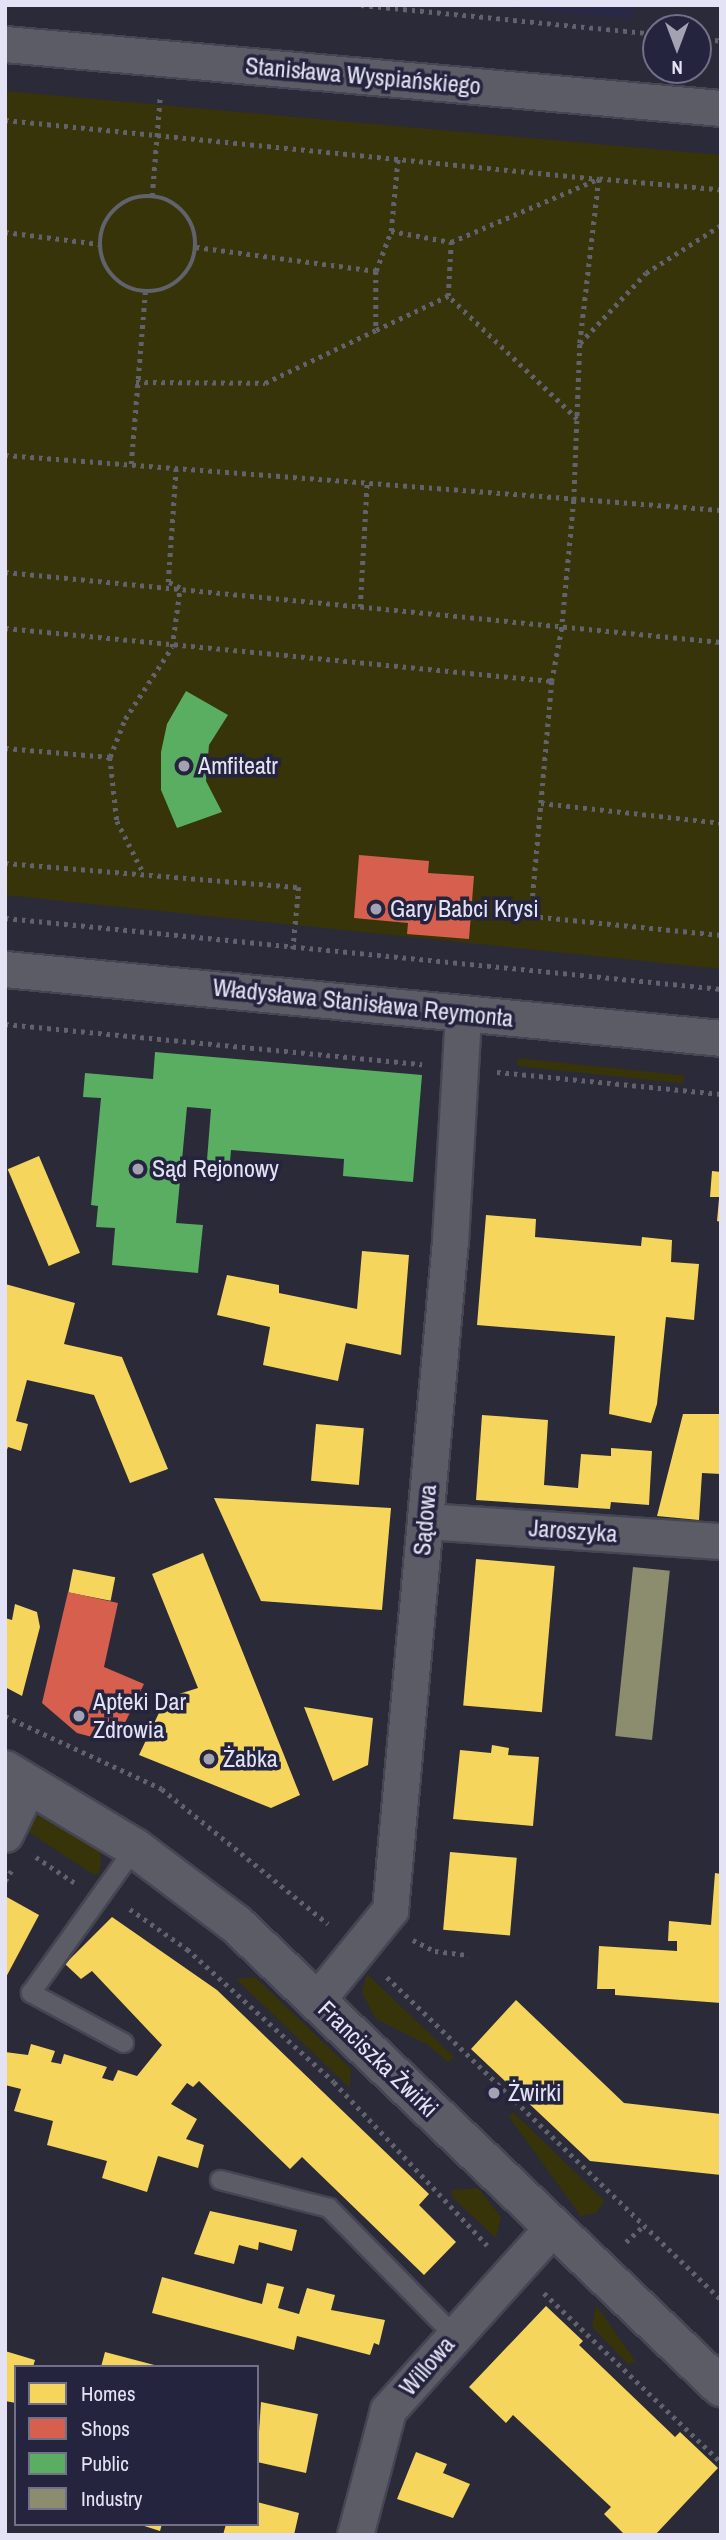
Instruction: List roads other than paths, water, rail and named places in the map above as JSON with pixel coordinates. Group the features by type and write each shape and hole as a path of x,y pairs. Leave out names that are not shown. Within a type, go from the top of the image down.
{"main road":[{"name":"Franciszka Żwirki","path":"17,1777 135,1848 236,1924 721,2387"}],"street":[{"name":"Stanisława Wyspiańskiego","path":"5,44 721,108"},
{"name":"Władysława Stanisława Reymonta","path":"5,969 721,1038"},
{"name":"Sądowa","path":"317,2000 390,1910 450,1241 463,1013"},
{"name":"Jaroszyka","path":"425,1521 721,1541"},
{"path":"5,1834 17,1777"},
{"name":"Willowa","path":"355,2535 388,2410 510,2270 553,2227"}],"lane":[{"path":"124,2043 31,1993 135,1848"},
{"path":"220,2180 329,2208 454,2335"}],"place":[{"name":"Amfiteatr","path":"184,766"},
{"name":"Gary Babci Krysi","path":"376,909"},
{"name":"Sąd Rejonowy","path":"138,1169"},
{"name":"Apteki Dar Zdrowia","path":"79,1716"},
{"name":"Żabka","path":"209,1759"},
{"name":"Żwirki","path":"494,2093"}]}
